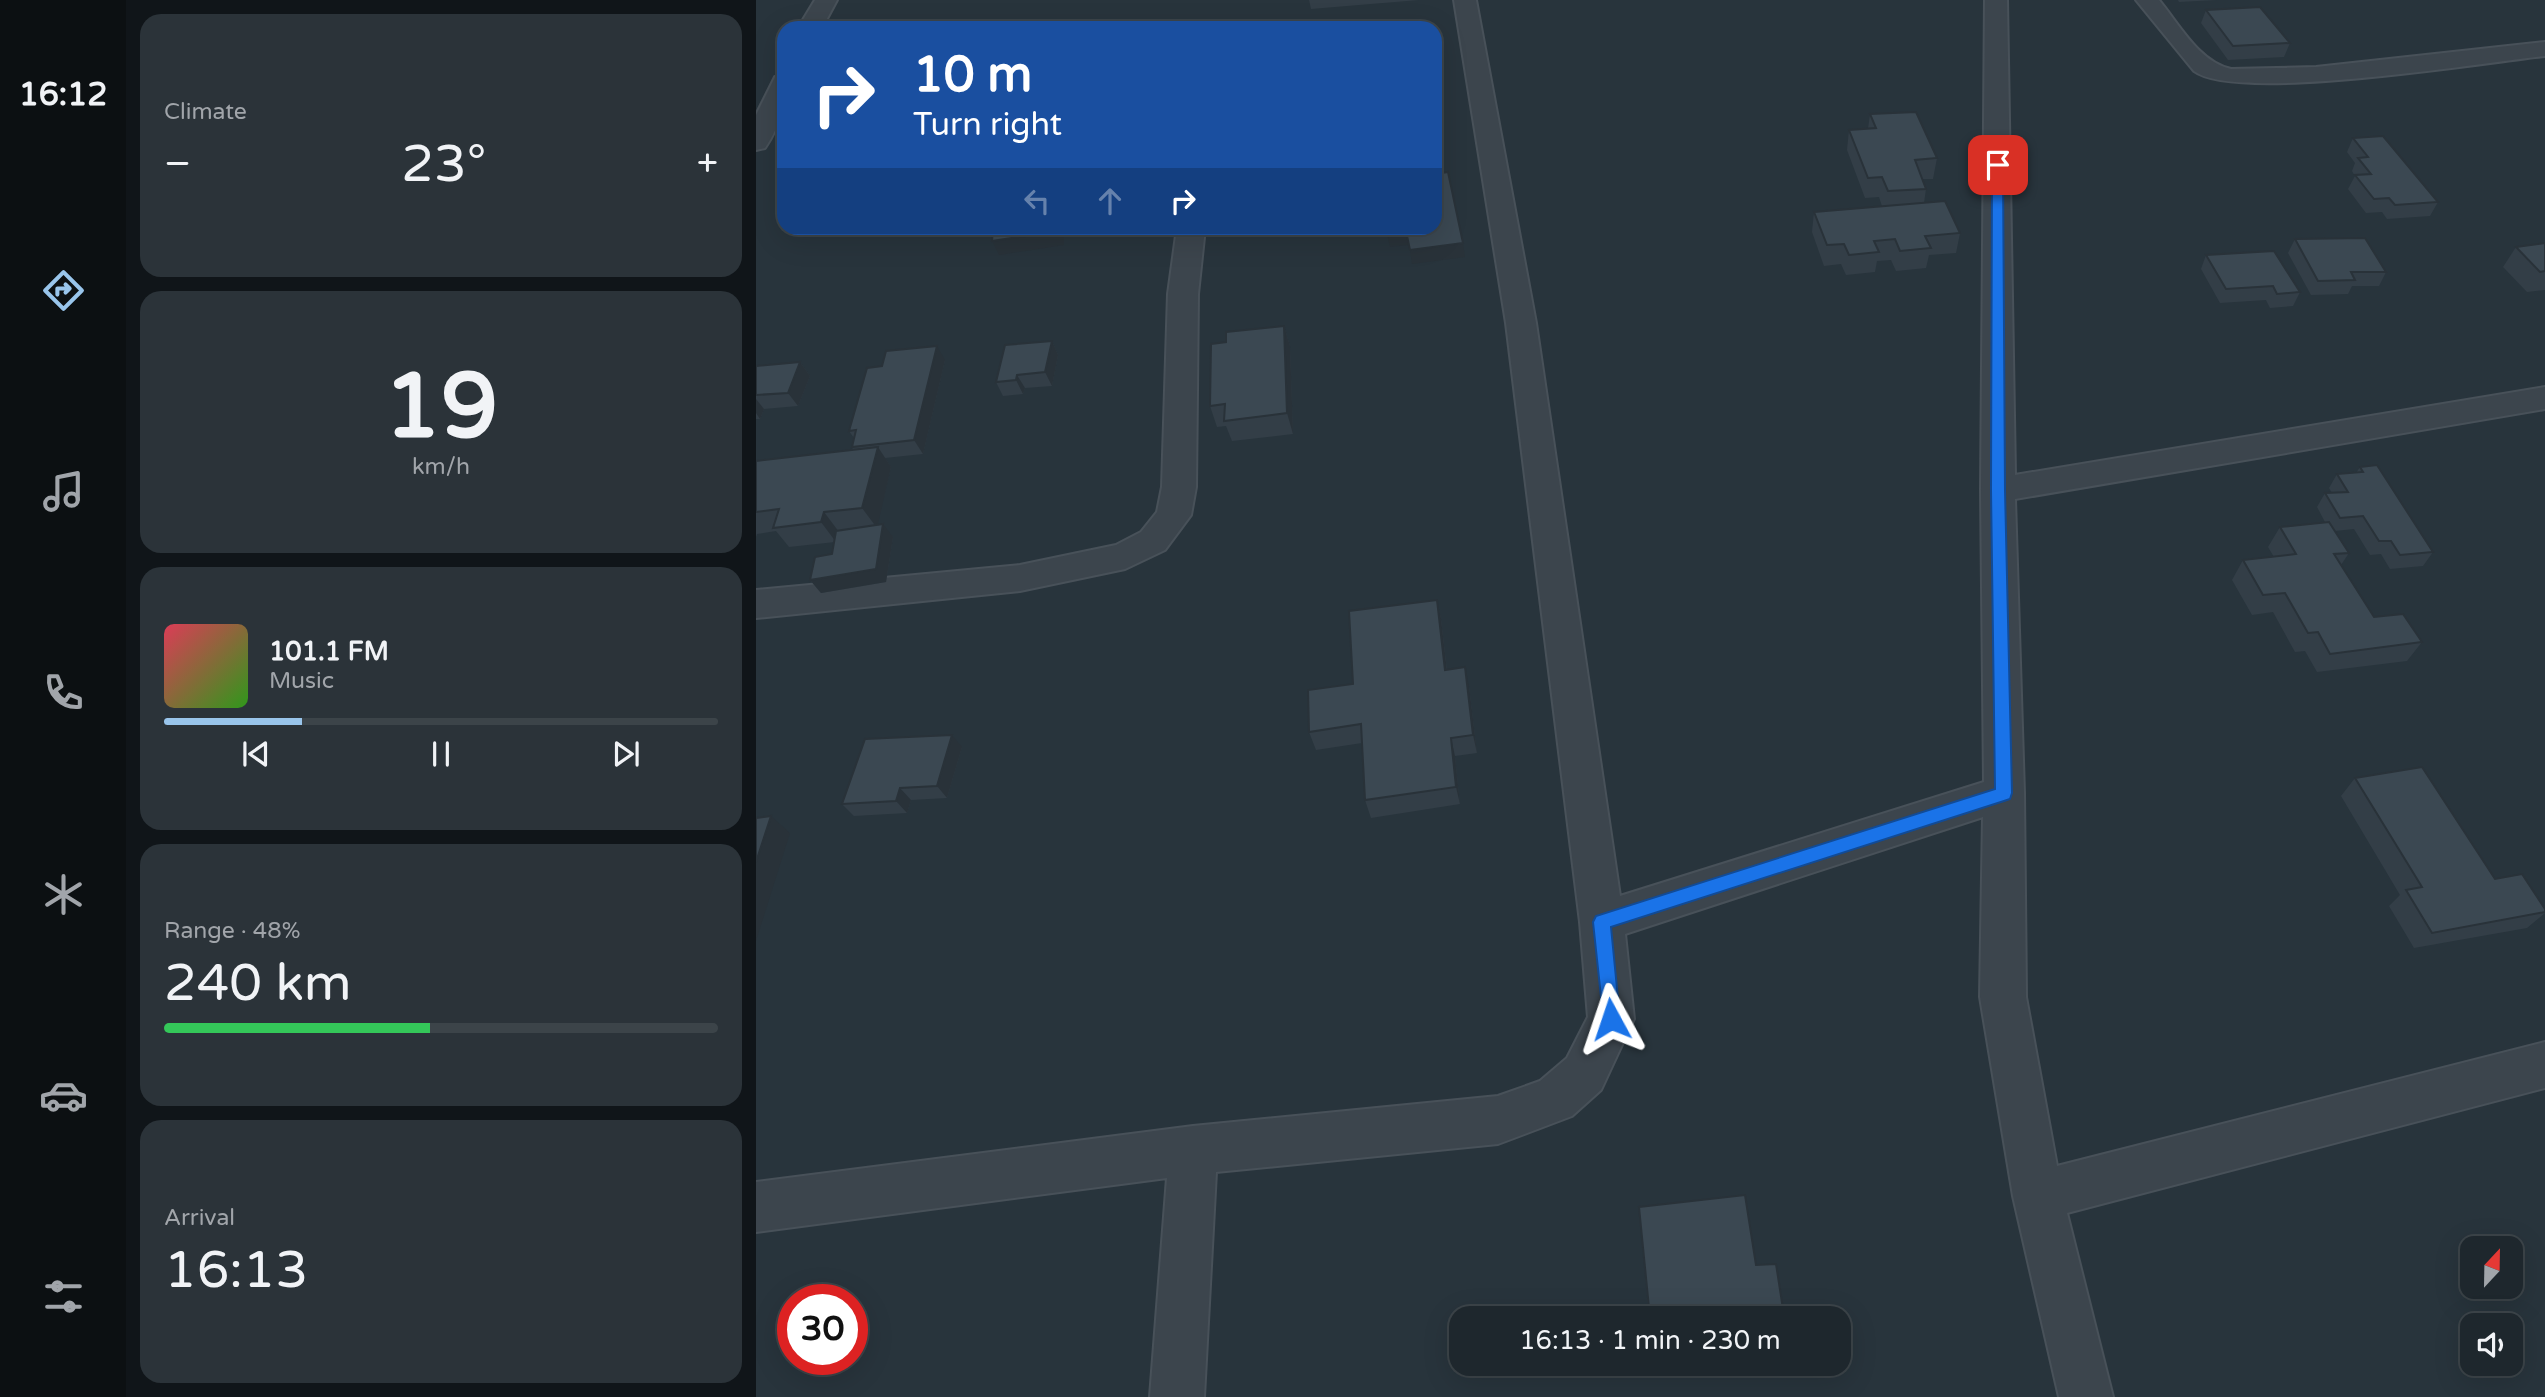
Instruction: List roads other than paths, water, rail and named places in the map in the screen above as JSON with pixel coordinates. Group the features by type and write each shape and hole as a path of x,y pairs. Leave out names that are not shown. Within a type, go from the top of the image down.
{"street":[{"path":"814,21 826,0"},
{"path":"756,1207 1193,1150 1498,1120 1555,1099 1584,1074 1611,1019 1602,922 1521,323 1465,0"},
{"path":"1996,0 1998,490 2004,793 2003,997 2038,1196 2086,1397"},
{"path":"2147,0 2187,49 2210,72 2229,78 2275,77 2545,49"},
{"path":"756,142 777,97"},
{"path":"756,604 1020,578 1125,556 1153,541 1174,515 1179,487 1183,294 1190,235"},
{"path":"1998,490 2545,398"},
{"path":"1602,922 2004,793"},
{"path":"2038,1196 2545,1065"},
{"path":"1177,1397 1193,1150"}]}
